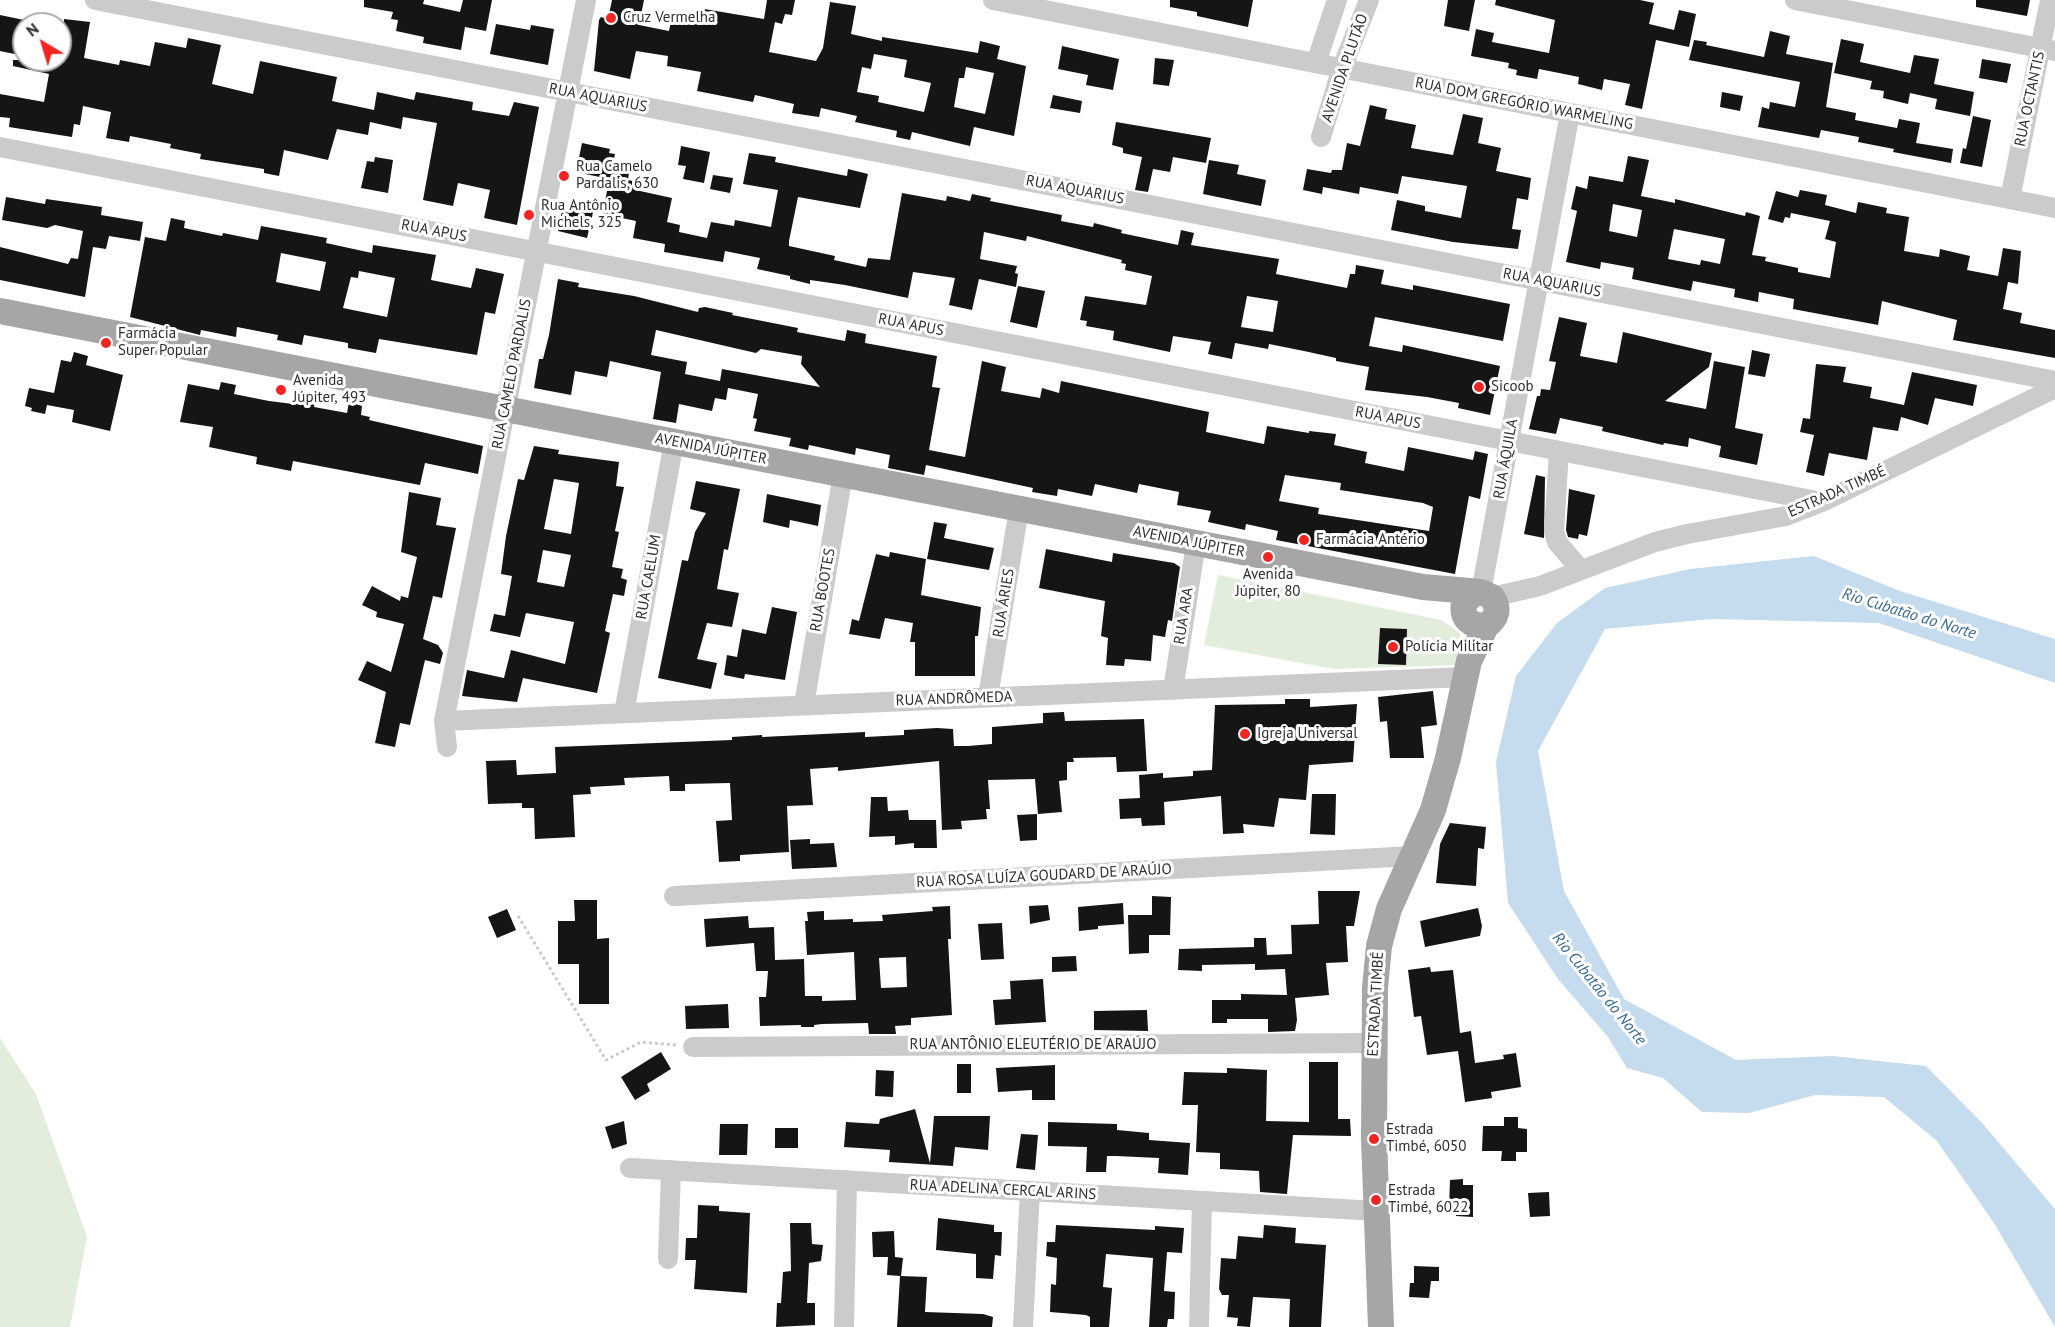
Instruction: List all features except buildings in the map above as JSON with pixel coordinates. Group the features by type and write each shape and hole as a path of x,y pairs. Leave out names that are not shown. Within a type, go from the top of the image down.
{"main road":[{"name":"AVENIDA JÚPITER","path":"0,311 1423,587 1480,609"},
{"name":"ESTRADA TIMBÉ","path":"1381,1327 1373,1043 1379,946 1389,909 1413,856 1442,781 1480,609"}],"street":[{"name":"RUA AQUARIUS","path":"94,0 2055,381"},
{"name":"RUA CAMELO PARDALIS","path":"447,747 444,721 586,0"},
{"name":"RUA DOM GREGÓRIO WARMELING","path":"993,0 2055,208"},
{"name":"AVENIDA PLUTÃO","path":"1316,63 1337,0"},
{"name":"AVENIDA PLUTÃO","path":"1321,136 1342,68 1369,0"},
{"path":"1795,0 2048,50"},
{"name":"RUA OCTANTIS","path":"2010,199 2048,50 2050,0"},
{"name":"RUA ÁQUILA","path":"1480,609 1569,113"},
{"name":"RUA APUS","path":"0,147 1822,502"},
{"name":"ESTRADA TIMBÉ","path":"1480,609 1655,542 1776,518 1822,502 2055,388"},
{"name":"RUA CAELUM","path":"624,713 674,442"},
{"path":"1559,451 1554,531 1557,542 1580,569"},
{"name":"RUA BOOTES","path":"804,705 843,474"},
{"name":"RUA ÁRIES","path":"988,697 1020,509"},
{"name":"RUA ARA","path":"1173,690 1196,543"},
{"name":"RUA ANDRÔMEDA","path":"444,721 1173,690 1467,669"},
{"name":"RUA ROSA LUÍZA GOUDARD DE ARAÚJO","path":"674,896 1413,856"},
{"name":"RUA ANTÔNIO ELEUTÉRIO DE ARAÚJO","path":"693,1047 1373,1043"},
{"name":"RUA ADELINA CERCAL ARINS","path":"630,1168 1377,1211"},
{"path":"668,1259 671,1170"},
{"path":"844,1327 847,1180"},
{"path":"1023,1327 1030,1191"},
{"path":"1199,1327 1202,1201"}],"path":[{"path":"518,916 606,1060 641,1042 693,1047"}],"green space":[{"path":"1218,575 1441,620 1460,633 1459,665 1334,669 1204,645"},
{"path":"0,1038 36,1094 87,1237 70,1327 0,1327"}],"water":[{"name":"Rio Cubatão do Norte","path":"1814,556 1900,591 2055,639 2055,683 1879,623 1712,619 1605,629 1538,751 1564,891 1624,999 1736,1060 1832,1056 1926,1066 1983,1124 2055,1209 2055,1327 1994,1223 1937,1141 1884,1097 1815,1095 1749,1113 1702,1112 1663,1078 1627,1068 1608,1037 1558,979 1508,903 1496,762 1516,676 1557,623 1605,588 1690,569"}],"place":[{"name":"Cruz Vermelha","path":"611,18"},
{"name":"Rua Camelo Pardalis, 630","path":"564,176"},
{"name":"Rua Antônio Michels, 325","path":"529,215"},
{"name":"Farmácia Super Popular","path":"106,343"},
{"name":"Sicoob","path":"1479,387"},
{"name":"Avenida Júpiter, 493","path":"281,390"},
{"name":"Farmácia Antério","path":"1304,540"},
{"name":"Avenida Júpiter, 80","path":"1268,557"},
{"name":"Polícia Militar","path":"1393,647"},
{"name":"Igreja Universal","path":"1245,734"},
{"name":"Estrada Timbé, 6050","path":"1374,1139"},
{"name":"Estrada Timbé, 6022","path":"1376,1200"}]}
